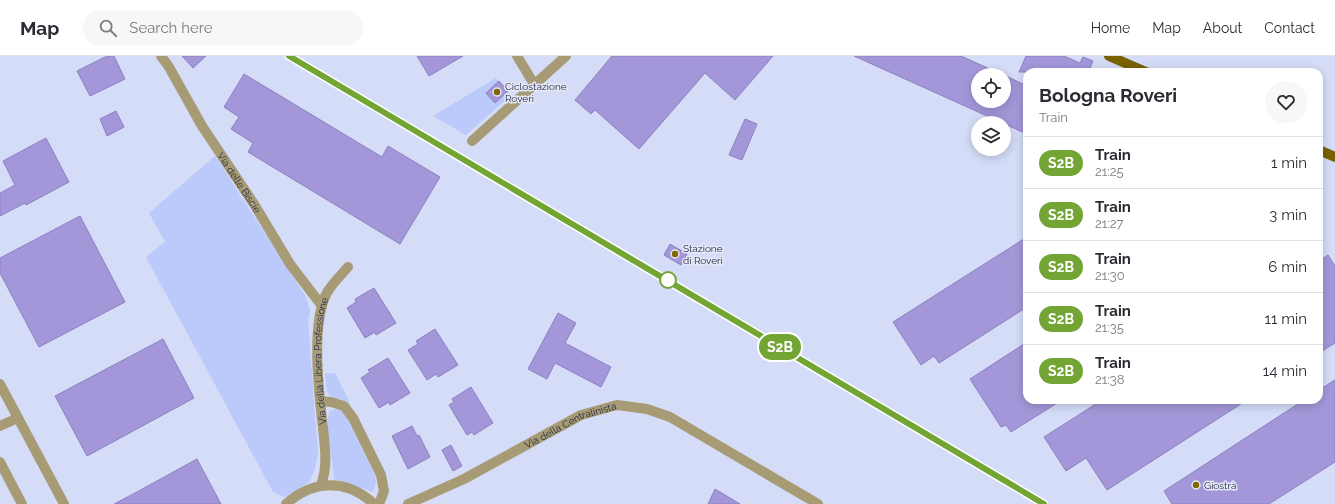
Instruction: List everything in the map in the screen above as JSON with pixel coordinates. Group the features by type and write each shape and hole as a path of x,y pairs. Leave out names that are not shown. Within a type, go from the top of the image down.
{"main road":[{"path":"1109,56 1137,68"},
{"path":"1323,152 1335,157"}],"street":[{"name":"Via delle Biscie","path":"161,56 169,67 202,126 254,204 290,264 322,306"},
{"path":"516,56 534,84"},
{"path":"472,141 566,56"},
{"name":"Via della Libera Professione","path":"321,485 325,474 326,462 317,361 318,326 322,306 327,292 348,268"},
{"path":"0,384 64,504"},
{"path":"320,401 331,402 344,406 353,418 381,475 384,491 379,504"},
{"name":"Via della Centralinista","path":"408,504 464,480 581,415 617,405 647,409 670,417 818,504"},
{"path":"0,426 18,418"},
{"path":"0,462 22,504"},
{"path":"286,504 295,496 307,489 321,485 336,485 350,488 363,494 374,504"}],"shaded area":[{"path":"496,78 511,95 466,135 433,116"},
{"path":"215,156 306,297 310,311 308,321 318,455 314,472 309,482 285,497 273,492 146,257 165,242 149,213"},
{"path":"325,373 335,373 350,403 341,399 333,398 327,392"},
{"path":"336,409 343,410 375,476 376,483 373,492 334,479 328,419 329,411"}],"building":[{"path":"107,56 114,56 125,79 90,96 77,71"},
{"path":"182,56 206,56 193,68"},
{"path":"417,56 463,56 429,76"},
{"path":"612,56 773,56 735,100 705,73 639,149 595,110 591,114 575,100"},
{"path":"854,56 961,56 988,68 971,68 971,108 1011,108 1011,78 1023,84 1023,132 1011,127 1011,116 987,116"},
{"path":"1026,56 1064,56 1080,63 1083,57 1093,61 1090,68 1023,68 1023,72 1019,72"},
{"path":"244,74 382,157 388,146 440,177 400,244 248,152 253,143 231,129 239,117 224,107"},
{"name":"Ciclostazione Roveri","path":"499,81 508,91 495,103 486,93"},
{"path":"116,111 124,127 107,136 100,119"},
{"path":"745,119 757,124 742,160 729,155"},
{"path":"46,138 69,182 26,205 25,203 0,216 0,193 15,185 3,161"},
{"path":"80,216 125,302 39,347 0,273 0,258"},
{"path":"1023,240 1023,310 939,363 934,356 921,365 893,322"},
{"name":"Stazione di Roveri","path":"670,244 687,254 681,265 664,255"},
{"path":"1328,255 1335,266 1335,343 1323,350 1323,258"},
{"path":"374,288 396,323 376,335 375,332 365,338 347,308 356,302 355,299"},
{"path":"558,313 576,323 565,343 611,367 601,387 555,363 547,379 528,369"},
{"path":"435,329 458,365 438,377 436,374 427,380 408,350 418,344 416,341"},
{"path":"163,339 194,398 87,456 55,396"},
{"path":"1023,345 1023,404 1056,404 1011,432 1006,425 1001,427 970,379"},
{"path":"388,358 410,393 390,405 389,402 379,408 361,378 370,372 368,370"},
{"path":"1335,380 1335,462 1269,504 1172,504 1164,491 1298,404 1323,404 1323,388"},
{"path":"471,387 493,423 474,435 472,432 467,435 449,405 454,402 452,399"},
{"path":"1096,404 1241,404 1107,490 1086,458 1066,471 1044,437"},
{"path":"412,426 417,436 419,435 430,457 408,469 392,436"},
{"path":"451,445 462,466 453,471 442,450"},
{"path":"197,459 221,504 114,504 135,493"},
{"path":"715,489 740,504 708,504"}],"railway":[{"path":"289,56 1044,504"}],"train":[{"name":"S2B","path":"289,56 1044,504"}],"place":[{"name":"Ciclostazione Roveri","path":"497,92"},
{"name":"Stazione di Roveri","path":"675,254"},
{"name":"Giostrà","path":"1196,485"}]}
